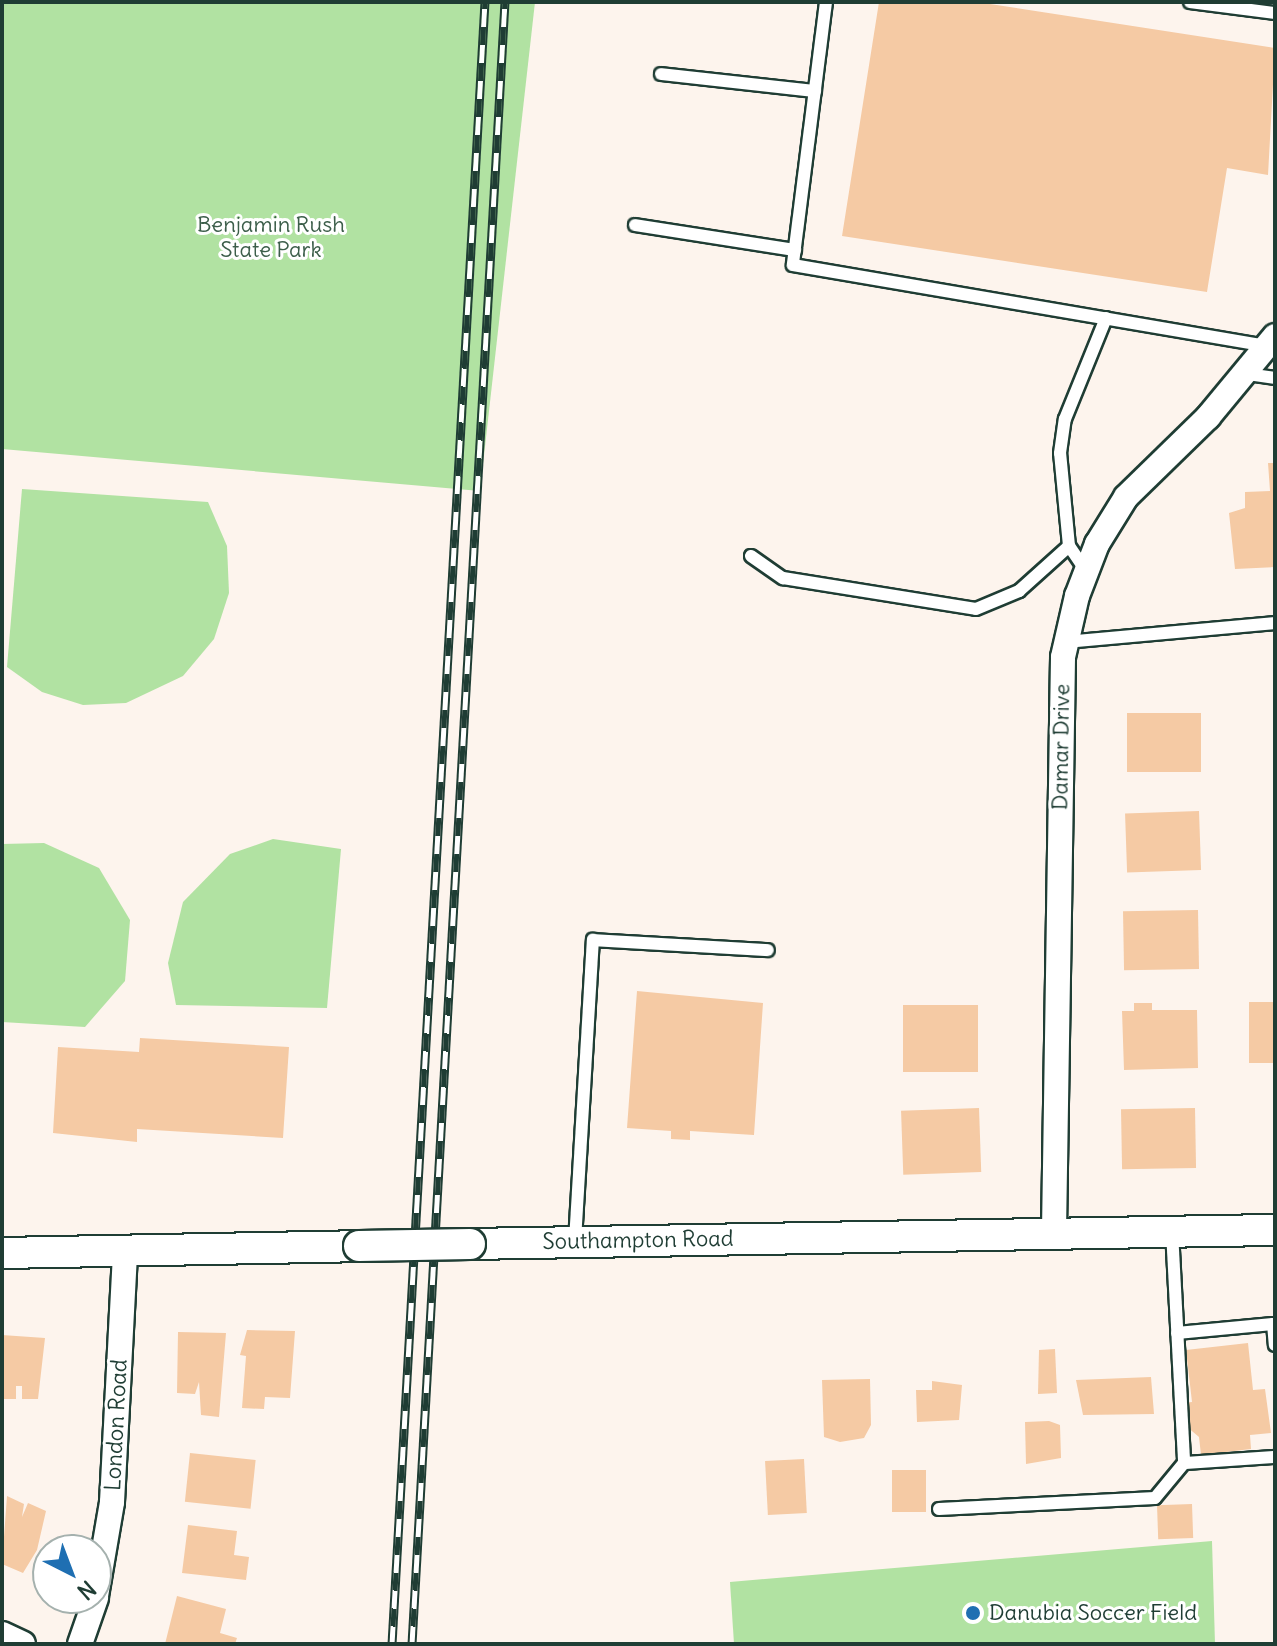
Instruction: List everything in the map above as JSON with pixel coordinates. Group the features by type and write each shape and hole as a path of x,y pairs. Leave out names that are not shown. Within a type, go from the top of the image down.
{"street":[{"name":"Damar Drive","path":"1054,1231 1066,642 1086,571 1126,497 1247,374 1271,341"},
{"name":"Southampton Road","path":"2,1253 1054,1231 1275,1230"},
{"name":"London Road","path":"107,1534 112,1502 125,1252"},
{"name":"London Road","path":"80,1644 90,1614"},
{"path":"2,1634 23,1644"}],"lane":[{"path":"826,2 793,265 1106,318 1271,341"},
{"path":"1190,2 1275,13"},
{"path":"661,74 815,91"},
{"path":"635,225 795,250"},
{"path":"1086,571 1069,546 1059,490 1065,419 1106,318"},
{"path":"1247,374 1275,378"},
{"path":"751,556 783,578 809,585 976,609 1019,591 1069,546"},
{"path":"1066,642 1275,623"},
{"path":"575,1241 593,940 768,950"},
{"path":"939,1509 1155,1498 1184,1463 1172,1231"},
{"path":"1177,1333 1273,1324 1275,1345"},
{"path":"1184,1463 1275,1457"}],"green space":[{"name":"Benjamin Rush State Park","path":"2,2 535,2 480,491 2,449"},
{"path":"22,489 208,502 227,546 229,593 214,639 183,676 126,703 83,705 42,692 7,667"},
{"path":"273,839 341,849 327,1008 176,1005 168,963 183,902 230,854"},
{"path":"44,843 99,868 130,920 125,981 85,1027 2,1022 2,844"},
{"name":"Danubia Soccer Field","path":"1212,1541 1215,1644 734,1644 730,1582"}],"building":[{"path":"879,2 977,2 1275,48 1268,175 1227,168 1207,292 842,236"},
{"path":"1268,463 1275,463 1275,567 1235,569 1229,513 1245,508 1245,492 1270,491"},
{"path":"1127,713 1201,713 1201,772 1127,772"},
{"path":"1199,811 1201,870 1127,873 1125,814"},
{"path":"1198,910 1199,969 1124,970 1123,911"},
{"path":"637,991 763,1003 754,1135 690,1131 690,1140 671,1139 671,1131 627,1128"},
{"path":"1249,1002 1275,1002 1275,1063 1249,1063"},
{"path":"1134,1003 1152,1003 1152,1010 1197,1010 1198,1068 1124,1070 1122,1011 1134,1011"},
{"path":"903,1005 978,1005 978,1072 903,1072"},
{"path":"140,1038 289,1047 283,1138 137,1129 137,1142 53,1133 58,1047 139,1052"},
{"path":"979,1108 981,1172 903,1175 901,1111"},
{"path":"1195,1108 1196,1168 1122,1169 1121,1109"},
{"path":"247,1330 295,1331 290,1398 265,1397 264,1409 242,1408 246,1356 240,1355"},
{"path":"178,1332 226,1333 219,1417 201,1415 199,1382 195,1394 177,1393"},
{"path":"2,1335 45,1338 38,1399 22,1399 22,1386 16,1386 16,1399 2,1399"},
{"path":"1248,1343 1253,1390 1265,1389 1271,1433 1250,1435 1251,1449 1201,1455 1199,1437 1186,1426 1183,1403 1192,1402 1186,1350"},
{"path":"1055,1349 1057,1393 1038,1394 1039,1350"},
{"path":"1151,1377 1154,1414 1083,1415 1076,1380"},
{"path":"870,1379 871,1425 864,1438 840,1442 824,1437 822,1380"},
{"path":"932,1381 962,1385 959,1420 917,1422 916,1390 932,1390"},
{"path":"1049,1421 1060,1425 1061,1458 1026,1464 1025,1422"},
{"path":"190,1453 256,1460 251,1509 185,1502"},
{"path":"804,1459 807,1513 768,1515 765,1461"},
{"path":"892,1470 926,1470 926,1512 892,1512"},
{"path":"7,1496 24,1504 22,1517 28,1503 46,1511 41,1534 32,1534 32,1558 23,1573 2,1564"},
{"path":"1192,1504 1193,1538 1158,1539 1157,1505"},
{"path":"188,1525 237,1531 234,1555 249,1557 246,1580 182,1573"},
{"path":"177,1596 226,1609 220,1633 237,1638 235,1644 165,1644"}],"railway":[{"path":"392,1644 485,2"},
{"path":"412,1644 505,2"}],"place":[{"name":"Danubia Soccer Field","path":"973,1613"}]}
